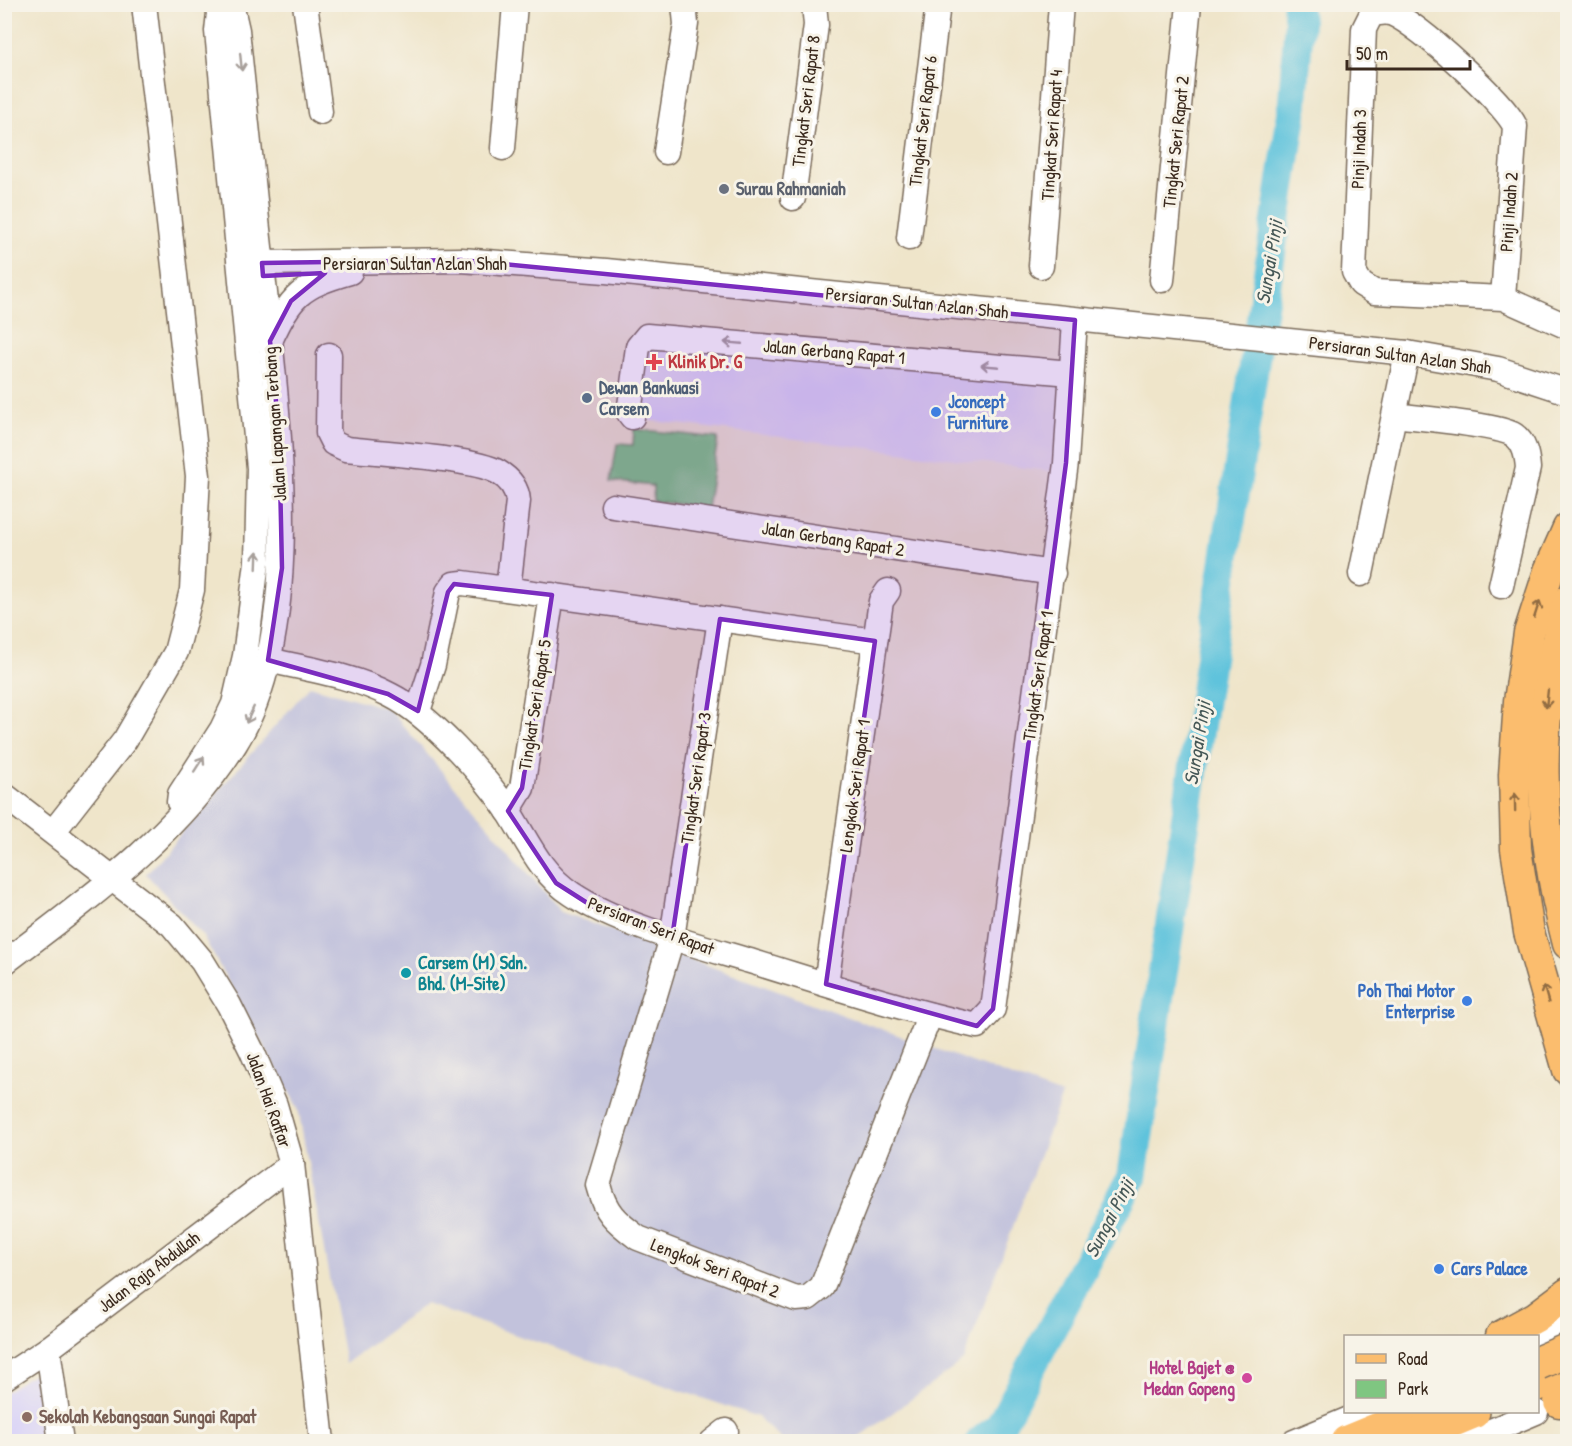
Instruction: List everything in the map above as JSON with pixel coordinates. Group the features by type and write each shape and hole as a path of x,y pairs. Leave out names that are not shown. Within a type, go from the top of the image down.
{"highway":[{"path":"1539,1363 1568,1352"},
{"path":"1555,1400 1568,1370"},
{"path":"1347,1442 1418,1413"},
{"path":"1401,1442 1471,1413"}],"main road":[{"path":"1568,528 1549,571 1529,633 1519,701 1514,775 1516,849 1529,932 1568,1070"},
{"path":"1568,601 1554,650 1541,766 1544,822 1562,899 1568,944"},
{"path":"1503,1335 1536,1317 1568,1293"}],"street":[{"path":"54,832 125,740 170,662 179,643 192,590 198,476 144,4"},
{"name":"Jalan Lapangan Terbang","path":"177,817 180,794 222,729 234,704 257,568 259,468 217,31 220,4"},
{"name":"Jalan Lapangan Terbang","path":"4,963 114,878 191,804 236,743 253,708 268,660 282,568 279,432 260,270 256,205 237,30 231,4"},
{"path":"305,4 320,112"},
{"path":"502,148 515,4"},
{"path":"666,152 686,24 684,4"},
{"name":"Tingkat Seri Rapat 8","path":"793,198 816,25 814,4"},
{"name":"Tingkat Seri Rapat 6","path":"909,238 938,4"},
{"name":"Tingkat Seri Rapat 4","path":"1041,266 1061,4"},
{"name":"Tingkat Seri Rapat 2","path":"1162,280 1189,4"},
{"name":"Pinji Indah 3","path":"1503,298 1374,292 1361,284 1354,272 1364,29 1371,15 1391,13 1411,24 1495,99 1509,113 1515,126"},
{"path":"223,99 244,241 260,270 253,406"},
{"name":"Pinji Indah 2","path":"1503,298 1515,126"},
{"path":"256,205 260,211 262,231 275,251 286,257 314,264"},
{"name":"Persiaran Sultan Azlan Shah","path":"260,270 314,264 461,260 562,267 1498,369 1568,392"},
{"name":"Persiaran Sultan Azlan Shah","path":"260,270 350,272 460,269 1074,324"},
{"path":"270,341 291,301 314,283 350,272"},
{"path":"1503,298 1568,327"},
{"name":"Tingkat Seri Rapat 1","path":"977,1026 993,1009 1053,573 1066,463 1074,324"},
{"name":"Jalan Gerbang Rapat 1","path":"632,417 629,413 638,347 648,336 1071,373"},
{"path":"329,355 328,433 333,443 346,449 482,466 510,481 518,491 508,589"},
{"path":"1361,574 1406,360"},
{"name":"Persiaran Sultan Azlan Shah","path":"1406,360 1494,381 1568,405"},
{"path":"1395,415 1498,430 1514,435 1526,451 1528,468 1500,586"},
{"name":"Jalan Gerbang Rapat 2","path":"613,506 1053,573"},
{"path":"418,711 433,665 448,592 454,584 463,583 508,589 875,641"},
{"name":"Lengkok Seri Rapat 1","path":"826,984 881,601 888,591"},
{"name":"Tingkat Seri Rapat 5","path":"508,811 522,788 552,596"},
{"path":"234,704 248,675 268,660 257,647 250,618"},
{"name":"Tingkat Seri Rapat 3","path":"672,938 720,619"},
{"name":"Persiaran Seri Rapat","path":"268,660 334,676 388,694 418,711 462,757 508,811 542,867 556,883 592,906 672,938 930,1015 977,1026"},
{"name":"Jalan Hai Raffar","path":"4,795 172,925 202,961 229,1005 252,1051 275,1105 292,1164 322,1442"},
{"name":"Lengkok Seri Rapat 2","path":"672,938 597,1185 603,1205 617,1223 638,1238 796,1299 808,1298 822,1287 930,1015"},
{"name":"Jalan Raja Abdullah","path":"4,1378 48,1348 292,1164"},
{"path":"1539,1340 1568,1326"},
{"path":"1539,1341 1564,1347 1568,1352"},
{"path":"48,1348 61,1442"},
{"path":"1539,1407 1555,1400"},
{"path":"1294,1442 1364,1413"},
{"path":"1465,1442 1527,1413"}],"highlighted area":[{"path":"461,260 1075,320 1066,463 993,1009 988,1017 977,1026 826,984 875,641 720,619 672,938 592,906 556,883 508,811 522,788 552,595 454,584 448,592 418,711 388,694 268,660 282,568 279,432 270,341 291,301 325,273 263,276 262,263"}],"shaded area":[{"path":"642,333 1082,382 1066,473 631,418"},
{"path":"310,686 389,709 561,912 1062,1095 963,1361 853,1442 783,1441 758,1417 425,1304 345,1364 298,1108 203,936 146,874"},
{"name":"Sekolah Kebangsaan Sungai Rapat","path":"43,1367 52,1441 5,1441 4,1393"}],"green space":[{"path":"634,429 718,438 707,508 653,501 653,486 611,481 617,444 633,445"}],"waterway":[{"name":"Sungai Pinji","path":"980,1442 1000,1426 1132,1177 1292,114 1299,22 1297,4"}],"place":[{"name":"Surau Rahmaniah","path":"724,189"},
{"name":"Klinik Dr. G","path":"654,362"},
{"name":"Dewan Bankuasi Carsem","path":"587,398"},
{"name":"Jconcept Furniture","path":"936,412"},
{"name":"Carsem (M) Sdn. Bhd. (M-Site)","path":"406,973"},
{"name":"Poh Thai Motor Enterprise","path":"1467,1001"},
{"name":"Cars Palace","path":"1439,1269"},
{"name":"Hotel Bajet @ Medan Gopeng","path":"1247,1378"},
{"name":"Sekolah Kebangsaan Sungai Rapat","path":"27,1417"}]}
